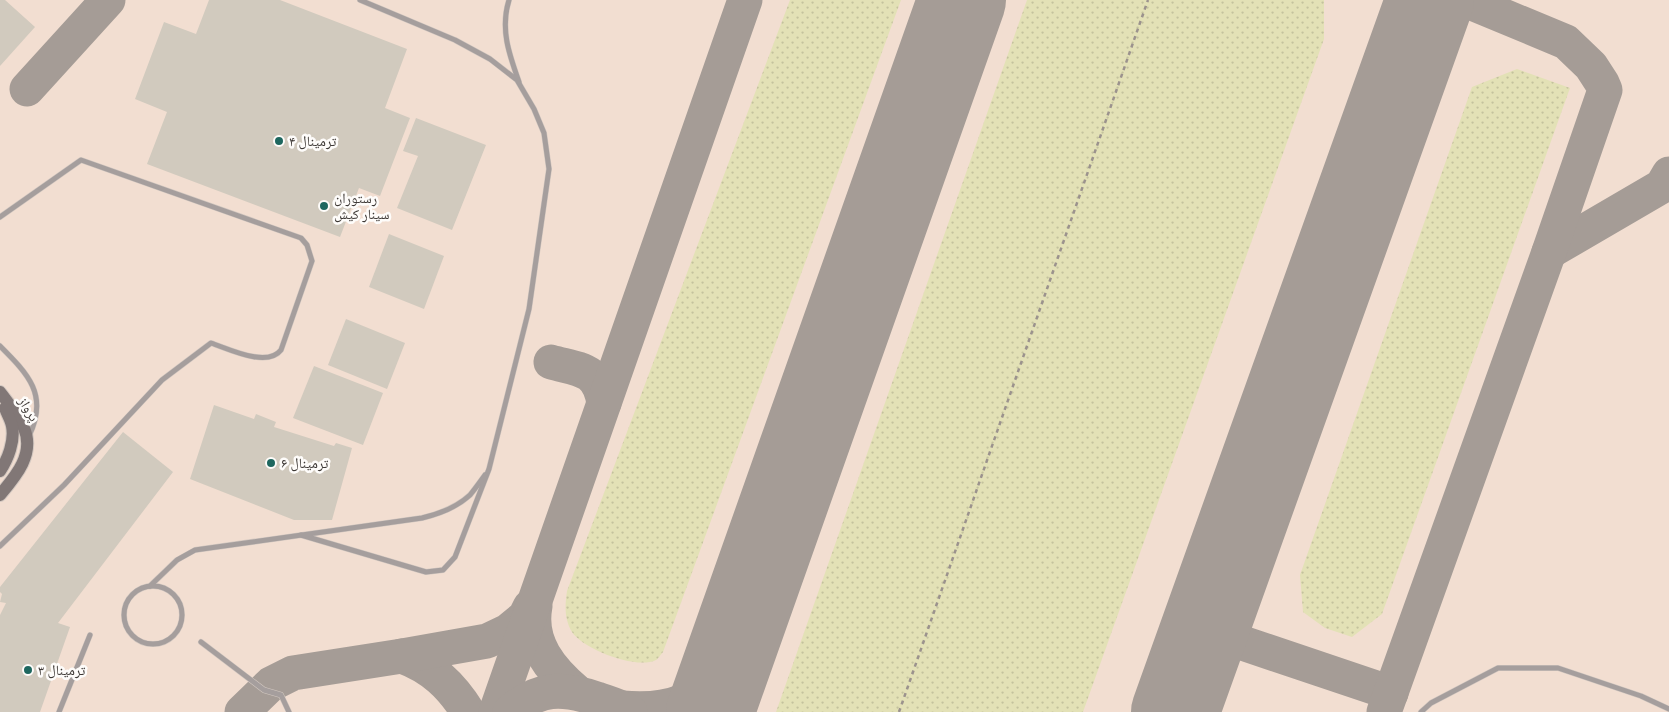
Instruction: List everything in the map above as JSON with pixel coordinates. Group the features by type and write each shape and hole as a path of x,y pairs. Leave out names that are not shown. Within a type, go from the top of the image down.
{"main road":[{"name":"پرواز","path":"0,392 24,426 28,438 24,462 15,478 0,495"},
{"name":"پرواز","path":"0,392 12,427 12,437 5,464 0,471"}],"lane":[{"path":"302,534 426,572 443,570 455,557 490,469 529,309 550,169 544,133 534,109 517,80 490,59 455,40 360,0"},
{"path":"509,0 505,18 505,37 521,86"},
{"path":"0,217 81,160 301,238 307,245 312,262 281,350 277,355 270,358 261,358 211,343 162,380 64,485 0,546"},
{"path":"0,346 21,368 32,384 37,399 38,412 28,438"},
{"path":"150,586 160,587 176,597 182,615 176,633 169,640 151,644 142,642 128,629 125,611 128,602 134,594 150,586 177,560 195,550 434,515 454,507 470,495 490,469"},
{"path":"59,712 90,635"},
{"path":"201,642 264,690 281,696 289,712"},
{"path":"1421,712 1431,703 1498,668 1558,668 1641,696 1669,709"}],"path":[{"path":"899,712 1148,0"}],"shaded area":[{"path":"0,0 1669,0 1669,712 0,712"},
{"path":"790,0 901,0 663,652 656,660 647,662 624,660 598,651 587,645 572,632 566,617 567,591"},
{"path":"1027,0 1324,0 1324,39 1083,712 776,712"},
{"path":"1517,69 1570,88 1382,614 1352,637 1325,628 1303,612 1300,575 1472,87"}],"building":[{"path":"0,0 5,0 35,27 0,66"},
{"name":"ترمینال ۴","path":"209,0 280,0 407,49 385,108 410,118 380,196 359,188 340,237 147,164 167,112 135,99 164,22 196,34"},
{"path":"416,118 486,145 452,230 397,208 418,156 403,151"},
{"path":"389,234 444,256 424,309 369,287"},
{"path":"346,319 405,343 387,389 328,365"},
{"path":"314,366 383,393 363,445 293,418"},
{"name":"ترمینال ۶","path":"214,405 254,419 256,414 276,422 274,427 334,446 336,443 352,448 332,520 294,520 190,479"},
{"path":"123,432 173,472 58,623 70,627 40,712 0,712 0,615 6,603 0,602 2,594 0,587"}],"taxiway":[{"path":"27,89 108,0"},
{"path":"496,712 745,0"},
{"path":"1384,712 1605,90 1591,66 1566,42 1465,0"},
{"path":"1549,252 1662,186 1669,174"},
{"path":"551,362 586,372 597,383 604,403"},
{"path":"535,606 535,632 538,644 550,665 577,692"},
{"path":"242,712 271,684 293,673 487,641 508,631 525,617 530,607"},
{"path":"1204,630 1391,693"},
{"path":"402,656 432,671 448,685 468,712"},
{"path":"622,708 654,708 681,702 693,696 704,687 726,663"},
{"path":"510,712 531,698 541,694 562,691 584,695 630,712"}],"runway":[{"path":"710,712 962,0"},
{"path":"1175,712 1430,0"}],"place":[{"name":"ترمینال ۴","path":"279,141"},
{"name":"رستوران سینار کیش","path":"324,206"},
{"name":"ترمینال ۶","path":"271,463"},
{"name":"ترمینال ۳","path":"28,670"}]}
